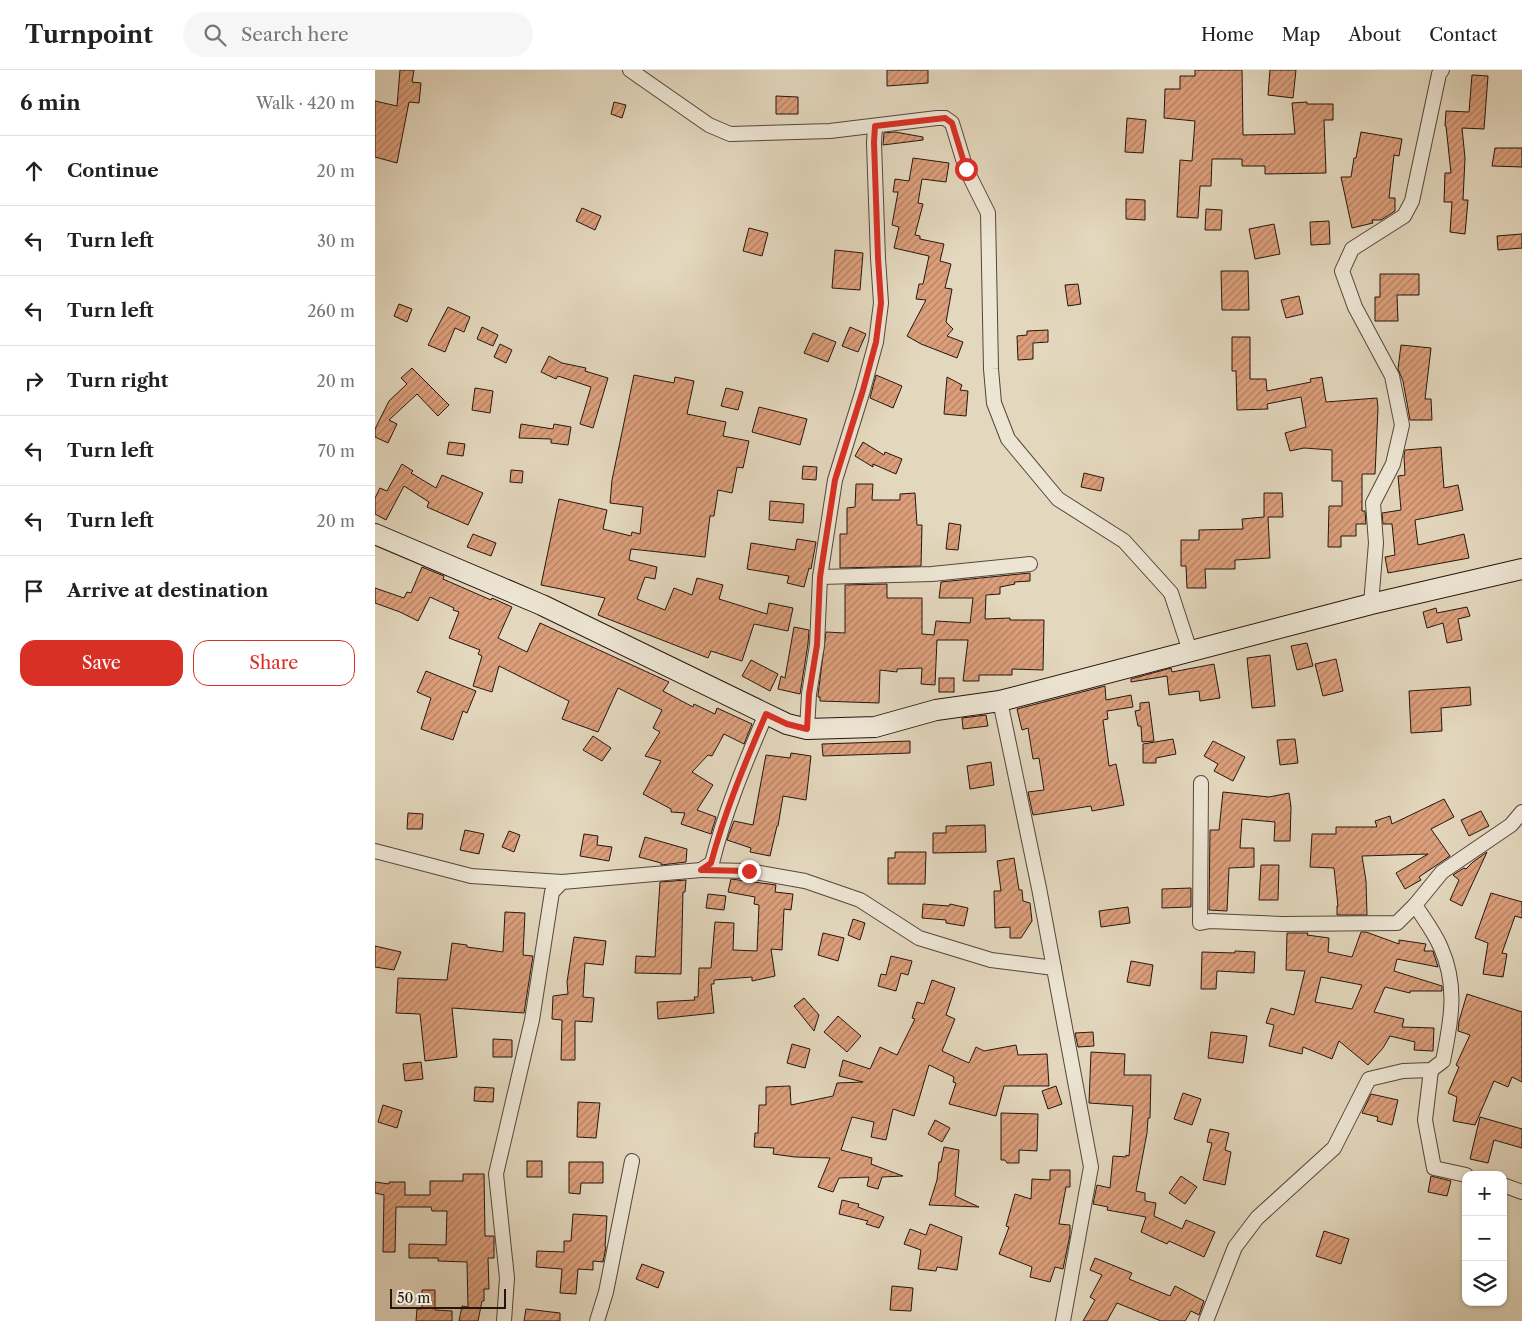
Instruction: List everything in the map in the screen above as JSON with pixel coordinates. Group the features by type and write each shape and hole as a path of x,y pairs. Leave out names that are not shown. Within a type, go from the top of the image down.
{"street":[{"path":"630,70 709,125 730,134 830,131 937,118 945,118 952,123 966,169 988,212 994,403 1009,439 1059,499 1123,541 1171,593 1190,651"},
{"path":"1371,604 1376,544 1373,503 1393,464 1402,425 1391,376 1355,307 1342,271 1352,249 1404,216 1412,201 1439,74 1442,70"},
{"path":"807,729 809,694 817,645 820,577 835,480 876,342 881,303 877,239 875,126"},
{"path":"375,534 542,605 787,724 807,729 875,727 936,710 1000,701 1371,604 1522,569"},
{"path":"820,577 932,574 1030,564"},
{"path":"1000,701 1054,968 1091,1167 1063,1321"},
{"path":"701,870 711,863 722,825 740,776 766,714"},
{"path":"1201,783 1200,923 1210,921 1282,924 1397,923 1415,905 1442,872 1511,825 1522,812"},
{"path":"375,851 471,876 562,882 701,870 749,871 805,881 860,900 919,938 991,960 1054,968"},
{"path":"504,1321 507,1278 496,1174 532,1020 552,892 562,882"},
{"path":"1206,1321 1235,1247 1257,1218 1334,1148 1369,1079 1403,1071 1431,1070 1443,1061 1451,1024 1452,986 1441,948 1415,905"},
{"path":"1431,1070 1425,1120 1434,1168 1462,1174"},
{"path":"597,1321 606,1292 632,1161"},
{"path":"1507,1186 1522,1192"}],"building":[{"path":"400,70 414,70 412,82 421,83 419,103 409,102 397,163 375,157 375,101 397,106"},
{"path":"887,70 928,70 928,83 887,86"},
{"path":"1195,70 1242,70 1243,135 1295,134 1292,103 1333,104 1333,120 1324,120 1326,173 1265,174 1265,166 1242,166 1242,159 1212,159 1211,186 1200,186 1198,218 1177,217 1180,160 1192,161 1195,121 1164,118 1165,89 1180,89 1180,76 1195,76"},
{"path":"1270,70 1296,70 1293,98 1268,95"},
{"path":"1472,75 1488,76 1484,129 1462,128 1465,158 1463,200 1468,200 1465,234 1450,232 1452,202 1444,202 1445,173 1451,173 1445,126 1446,111 1469,112"},
{"path":"776,96 798,97 798,114 776,114"},
{"path":"614,102 626,105 622,118 611,114"},
{"path":"1127,118 1146,120 1143,153 1125,152"},
{"path":"895,132 923,137 923,140 883,145 884,133"},
{"path":"1361,132 1402,139 1399,156 1394,155 1389,198 1395,198 1395,211 1381,220 1372,220 1373,223 1352,228 1341,177 1351,177"},
{"path":"1495,148 1522,148 1522,167 1492,166"},
{"path":"913,158 949,163 946,182 922,179 918,203 923,204 915,235 920,236 920,239 944,244 940,261 951,264 945,288 952,289 946,322 953,329 947,336 963,342 957,358 921,344 907,336 926,300 916,299 919,284 923,284 929,256 894,248 899,227 892,225 898,192 893,192 895,179 909,181"},
{"path":"1126,199 1145,200 1145,220 1126,219"},
{"path":"582,208 601,216 595,230 576,221"},
{"path":"1206,209 1222,210 1221,230 1205,230"},
{"path":"1329,221 1330,244 1311,245 1310,222"},
{"path":"1274,224 1280,254 1255,259 1249,229"},
{"path":"749,228 768,233 762,256 743,251"},
{"path":"1522,234 1522,248 1498,250 1497,236"},
{"path":"835,250 863,253 860,290 832,288"},
{"path":"1221,271 1248,271 1249,310 1222,310"},
{"path":"1380,274 1419,274 1419,295 1397,295 1398,321 1375,321 1375,297 1380,297"},
{"path":"1078,284 1081,304 1068,306 1065,285"},
{"path":"1299,296 1303,314 1286,318 1281,300"},
{"path":"399,304 412,309 407,322 394,316"},
{"path":"448,307 470,317 464,332 455,328 445,352 428,345"},
{"path":"482,327 498,335 493,346 477,339"},
{"path":"850,327 866,334 858,352 842,346"},
{"path":"1048,330 1048,342 1033,343 1033,359 1018,360 1017,336 1027,335 1027,331"},
{"path":"813,333 836,342 828,362 804,353"},
{"path":"1232,337 1250,337 1250,379 1266,379 1267,391 1311,382 1310,379 1322,377 1326,402 1377,398 1375,474 1362,474 1362,511 1365,511 1366,524 1356,524 1356,536 1341,536 1341,547 1328,547 1329,506 1342,506 1342,481 1332,481 1332,450 1304,448 1290,451 1285,433 1306,427 1301,397 1267,404 1268,409 1237,410 1236,371 1232,371"},
{"path":"500,344 512,350 506,363 494,357"},
{"path":"1401,345 1431,348 1425,399 1431,399 1432,420 1410,420 1403,381 1398,369"},
{"path":"549,356 562,363 586,368 585,371 608,378 593,428 580,424 591,387 558,376 556,379 541,372"},
{"path":"412,368 449,405 438,416 417,394 389,420 397,424 388,443 375,437 375,429 389,401 407,384 401,378"},
{"path":"634,375 674,383 675,377 694,381 687,414 726,422 723,436 749,441 743,468 737,467 732,493 718,490 714,516 710,516 705,557 631,549 629,560 657,567 655,579 645,577 637,599 665,610 674,588 692,595 697,578 723,585 719,599 767,614 769,603 793,608 788,631 754,624 742,661 711,651 708,658 598,615 605,598 541,585 559,499 607,510 603,529 631,536 632,532 640,534 643,507 610,503 612,480"},
{"path":"876,375 902,386 893,408 870,398"},
{"path":"947,377 962,385 960,390 968,391 966,416 944,414"},
{"path":"475,388 493,391 490,413 472,410"},
{"path":"726,388 743,392 738,410 721,406"},
{"path":"759,407 807,419 800,445 752,432"},
{"path":"521,424 553,429 554,424 571,427 568,445 551,443 551,439 519,438"},
{"path":"449,442 465,444 463,456 447,454"},
{"path":"863,442 884,455 885,452 902,459 896,474 873,464 873,467 855,456"},
{"path":"1441,447 1444,488 1458,485 1463,510 1415,520 1418,545 1464,534 1469,558 1388,573 1385,557 1395,555 1392,524 1383,524 1382,513 1401,510 1398,476 1405,475 1405,450"},
{"path":"402,464 413,471 411,473 436,488 442,475 483,493 468,525 427,507 429,502 404,486 386,520 375,514 375,498 380,488 387,491"},
{"path":"803,466 817,467 816,480 802,479"},
{"path":"511,470 523,471 522,483 510,482"},
{"path":"1084,473 1104,478 1101,491 1081,487"},
{"path":"856,484 873,484 872,500 900,500 900,494 915,493 917,525 922,525 921,566 840,568 840,534 847,534 847,508 855,507"},
{"path":"1264,493 1282,493 1283,517 1268,517 1270,558 1235,560 1235,569 1205,569 1206,588 1187,588 1186,566 1181,566 1181,540 1199,540 1199,530 1243,529 1242,519 1264,517"},
{"path":"770,501 804,504 803,523 769,520"},
{"path":"949,523 961,525 958,550 946,549"},
{"path":"473,534 496,543 491,556 467,547"},
{"path":"797,539 816,542 811,569 809,568 804,587 787,583 789,576 747,569 751,543 795,550"},
{"path":"422,567 444,576 443,579 512,607 498,638 527,652 540,623 669,682 663,691 693,707 694,704 715,714 717,708 752,724 744,744 724,734 712,756 708,755 692,772 713,785 697,810 716,817 711,834 681,824 685,813 671,812 671,809 643,794 661,761 645,756 660,732 653,728 662,710 618,688 598,732 562,719 569,701 499,666 492,692 473,686 482,656 478,654 480,650 449,638 459,612 430,597 418,621 375,603 375,588 404,598 407,592 411,593"},
{"path":"1030,573 1030,581 1014,582 1015,584 1000,587 1000,594 986,595 985,619 1044,620 1043,670 1012,669 1012,675 979,675 979,681 963,681 968,640 937,640 935,685 921,684 922,668 897,669 897,672 880,670 879,703 820,701 818,695 826,632 845,633 845,585 887,584 887,598 922,598 922,634 934,635 936,621 970,623 973,598 939,598 941,582"},
{"path":"1467,607 1470,616 1458,619 1462,640 1447,643 1443,623 1427,628 1423,612 1436,608 1437,613"},
{"path":"794,627 809,630 800,694 778,689 781,676 785,678"},
{"path":"1307,643 1313,666 1297,670 1291,646"},
{"path":"1270,655 1275,706 1252,708 1247,658"},
{"path":"1336,659 1343,691 1323,696 1315,664"},
{"path":"751,660 778,674 770,691 742,676"},
{"path":"1214,664 1220,698 1200,701 1199,691 1169,695 1167,676 1131,682 1131,679 1171,668 1172,672"},
{"path":"426,671 476,691 467,713 463,711 453,740 421,729 431,698 417,692"},
{"path":"939,678 954,678 954,692 939,692"},
{"path":"1105,686 1106,700 1131,695 1133,707 1107,711 1108,719 1103,720 1109,766 1116,764 1124,805 1092,811 1091,806 1033,815 1028,792 1044,790 1039,758 1033,759 1028,728 1022,730 1017,709"},
{"path":"1470,687 1471,705 1441,708 1442,731 1411,733 1409,691"},
{"path":"1149,702 1154,741 1142,742 1141,726 1138,726 1135,711 1140,710 1140,703"},
{"path":"986,715 988,726 963,729 962,718"},
{"path":"593,736 611,748 602,761 583,750"},
{"path":"1173,739 1176,754 1156,758 1156,763 1143,763 1143,744"},
{"path":"1295,739 1298,763 1280,765 1277,740"},
{"path":"910,741 910,753 823,756 822,744"},
{"path":"1213,741 1245,757 1233,781 1214,771 1218,764 1204,756"},
{"path":"791,753 811,756 806,800 783,796 770,856 750,852 751,848 727,840 734,821 753,825 766,755 790,758"},
{"path":"991,762 994,785 970,789 967,766"},
{"path":"1223,792 1269,797 1289,793 1291,807 1290,841 1274,841 1275,822 1242,819 1240,848 1254,848 1254,867 1229,868 1227,911 1209,910 1210,830 1219,830"},
{"path":"1444,799 1454,817 1431,829 1450,856 1419,877 1421,880 1405,889 1396,873 1428,854 1362,856 1366,881 1367,915 1337,915 1338,906 1334,868 1310,867 1312,834 1336,834 1336,827 1377,827 1375,821 1390,816 1392,824"},
{"path":"1481,811 1489,826 1469,836 1461,820"},
{"path":"408,813 423,814 422,829 407,829"},
{"path":"985,825 986,852 933,853 933,833 946,833 946,826"},
{"path":"465,830 484,834 479,854 460,850"},
{"path":"509,831 520,835 514,852 502,847"},
{"path":"584,834 598,836 597,845 612,847 609,861 580,856"},
{"path":"645,837 687,849 686,862 661,865 661,863 639,857"},
{"path":"895,852 926,852 925,884 888,884 888,858 895,858"},
{"path":"1487,852 1462,906 1450,900 1459,880 1453,875 1464,868 1466,869"},
{"path":"1014,858 1019,890 1022,890 1023,901 1030,903 1032,921 1021,938 1010,938 1010,927 995,928 994,891 1001,891 997,861"},
{"path":"1261,865 1279,865 1278,900 1259,900"},
{"path":"731,879 776,885 775,892 793,894 791,910 784,909 782,950 771,949 775,976 752,981 752,977 714,980 714,984 711,984 714,1013 658,1019 657,1002 695,1000 694,997 698,997 699,968 711,968 715,922 734,923 733,950 757,951 759,905 754,904 755,897 728,892"},
{"path":"686,880 685,892 683,892 681,974 635,973 636,956 655,957 660,882"},
{"path":"1191,888 1191,907 1162,908 1162,889"},
{"path":"1491,893 1522,902 1522,918 1515,916 1502,953 1507,954 1503,977 1483,974 1488,943 1475,938"},
{"path":"708,894 726,896 724,910 706,908"},
{"path":"923,904 949,906 950,904 968,908 964,926 946,923 946,920 922,918"},
{"path":"1128,907 1130,923 1101,927 1099,911"},
{"path":"505,912 525,913 523,955 533,956 524,1013 452,1008 457,1057 425,1061 420,1014 396,1013 398,978 447,980 452,943 503,952"},
{"path":"853,919 865,923 860,940 848,935"},
{"path":"1361,932 1366,932 1399,944 1399,940 1426,944 1424,951 1433,951 1438,967 1397,959 1394,971 1442,986 1442,991 1410,991 1410,993 1385,987 1374,1012 1404,1019 1402,1027 1434,1028 1433,1051 1414,1050 1415,1042 1390,1036 1383,1048 1368,1065 1339,1041 1332,1059 1303,1047 1302,1054 1269,1046 1274,1025 1266,1023 1271,1008 1294,1015 1305,971 1286,970 1287,933 1308,933 1307,935 1329,938 1328,952 1352,957","holes":["1321,977 1362,985 1352,1009 1315,1002"]},
{"path":"823,933 844,938 838,961 818,955"},
{"path":"574,937 606,941 603,965 585,963 583,997 594,998 592,1022 575,1021 575,1060 561,1060 562,1020 552,1019 553,996 568,994 567,982"},
{"path":"375,946 401,952 394,970 375,967"},
{"path":"1235,951 1255,952 1254,973 1217,971 1216,989 1201,989 1202,952 1235,953"},
{"path":"891,956 912,961 908,975 901,973 896,991 878,986 881,974 886,975"},
{"path":"1131,961 1153,965 1150,986 1127,982"},
{"path":"932,980 955,988 946,1015 955,1019 942,1051 969,1063 976,1047 984,1051 1016,1045 1018,1055 1047,1054 1049,1086 1004,1086 996,1116 949,1104 956,1083 953,1082 954,1077 929,1065 914,1116 893,1109 886,1140 871,1137 874,1122 852,1117 841,1150 872,1158 871,1164 903,1176 882,1177 878,1189 867,1186 869,1177 839,1178 833,1192 818,1187 830,1158 773,1154 774,1148 754,1147 755,1133 758,1133 759,1105 766,1105 766,1087 790,1086 791,1105 833,1096 837,1083 863,1082 839,1076 843,1060 870,1069 880,1047 897,1055 915,1019 912,1018 917,1002 924,1004"},
{"path":"1467,994 1522,1012 1522,1082 1512,1077 1508,1087 1494,1081 1475,1125 1453,1121 1457,1097 1448,1093 1459,1067 1456,1065 1470,1035 1458,1031"},
{"path":"804,998 819,1015 814,1031 794,1006"},
{"path":"838,1016 861,1036 847,1052 824,1032"},
{"path":"1093,1032 1094,1046 1078,1047 1075,1033"},
{"path":"1211,1032 1247,1036 1243,1063 1208,1058"},
{"path":"493,1039 512,1040 512,1057 493,1057"},
{"path":"792,1044 810,1049 805,1068 787,1063"},
{"path":"1091,1052 1125,1054 1124,1075 1151,1075 1150,1118 1148,1118 1136,1191 1145,1193 1145,1201 1156,1203 1154,1216 1182,1229 1186,1220 1215,1232 1204,1257 1169,1241 1167,1244 1141,1232 1146,1217 1107,1210 1108,1207 1093,1204 1097,1185 1110,1188 1113,1156 1129,1156 1133,1106 1089,1103"},
{"path":"421,1062 423,1079 405,1081 403,1064"},
{"path":"1056,1086 1062,1104 1048,1109 1042,1091"},
{"path":"475,1087 494,1088 493,1102 474,1101"},
{"path":"1183,1093 1201,1099 1192,1125 1174,1119"},
{"path":"1371,1094 1398,1100 1392,1125 1377,1121 1378,1117 1362,1113"},
{"path":"578,1102 600,1103 596,1138 577,1137"},
{"path":"383,1105 402,1111 397,1128 378,1122"},
{"path":"1001,1113 1038,1114 1037,1151 1019,1150 1019,1163 1007,1163 1005,1160 1001,1160"},
{"path":"1480,1117 1522,1129 1522,1148 1494,1140 1488,1163 1470,1159"},
{"path":"935,1120 950,1128 942,1142 928,1134"},
{"path":"1210,1129 1229,1133 1225,1150 1231,1152 1225,1185 1203,1180 1212,1143 1207,1142"},
{"path":"944,1147 959,1150 955,1196 979,1207 929,1205"},
{"path":"527,1161 542,1161 542,1177 527,1177"},
{"path":"569,1162 603,1162 603,1183 581,1183 580,1194 569,1193"},
{"path":"1050,1170 1070,1170 1070,1187 1066,1187 1059,1224 1070,1225 1070,1235 1063,1269 1055,1267 1050,1282 1030,1277 1032,1267 999,1254 1009,1227 1006,1226 1015,1194 1031,1199 1032,1179 1050,1180"},
{"path":"463,1174 484,1174 485,1236 494,1236 494,1258 488,1258 489,1289 484,1289 484,1301 482,1301 478,1321 459,1321 462,1306 468,1307 467,1262 438,1261 438,1258 409,1258 409,1244 446,1245 447,1211 432,1211 431,1207 396,1207 395,1252 383,1252 384,1195 375,1193 375,1182 389,1184 389,1182 405,1182 405,1195 430,1195 430,1181 463,1181"},
{"path":"1181,1176 1197,1187 1185,1204 1169,1193"},
{"path":"1431,1176 1451,1181 1447,1196 1428,1192"},
{"path":"842,1200 859,1204 858,1207 884,1217 879,1228 866,1224 868,1221 839,1214"},
{"path":"573,1214 607,1216 606,1247 603,1262 593,1261 593,1270 578,1269 576,1294 560,1293 562,1269 536,1267 537,1251 564,1252 564,1241 571,1241"},
{"path":"930,1224 962,1237 957,1270 937,1267 936,1271 918,1269 921,1250 904,1244 910,1229 926,1235"},
{"path":"1324,1231 1349,1239 1341,1264 1316,1256"},
{"path":"1095,1258 1132,1273 1129,1279 1170,1296 1175,1286 1204,1301 1199,1315 1191,1311 1185,1321 1161,1321 1117,1303 1107,1321 1083,1321 1095,1300 1090,1297 1102,1275 1090,1270"},
{"path":"642,1264 664,1272 658,1288 636,1279"},
{"path":"892,1286 913,1288 911,1311 890,1310"},
{"path":"422,1290 435,1290 435,1310 452,1311 452,1321 416,1321 417,1309 422,1309"},
{"path":"526,1309 560,1313 560,1321 524,1321"}],"route":[{"path":"749,871 701,870 711,863 722,825 743,768 766,714 787,724 807,729 809,694 817,645 820,577 835,480 876,342 881,303 874,142 875,126 945,118 952,123 966,169"}]}
